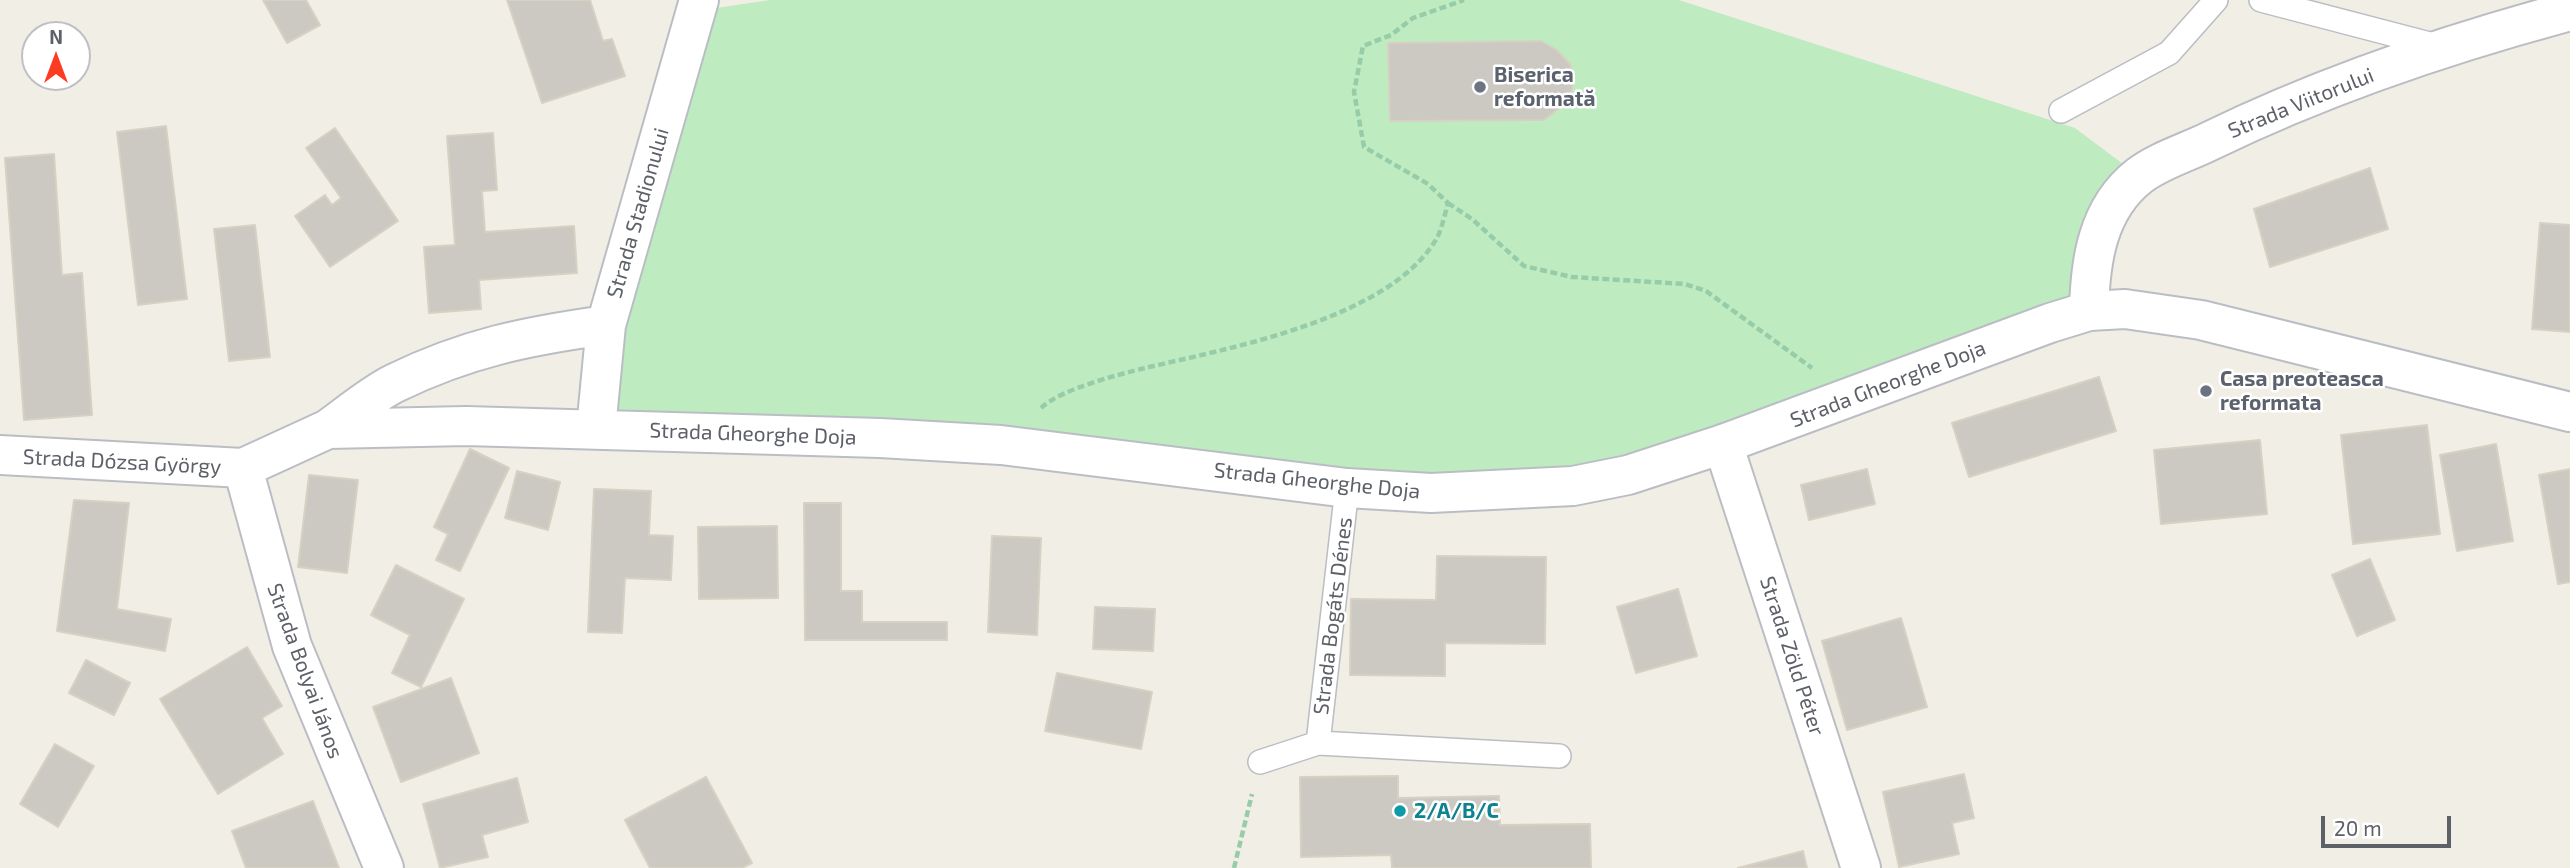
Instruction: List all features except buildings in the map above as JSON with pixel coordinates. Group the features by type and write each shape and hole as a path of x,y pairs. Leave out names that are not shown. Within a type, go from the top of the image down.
{"street":[{"name":"Strada Stadionului","path":"596,429 606,326 699,0"},
{"name":"Strada Viitorului","path":"2089,311 2090,269 2099,233 2114,204 2139,176 2274,110 2444,48 2570,11"},
{"name":"Strada Gheorghe Doja","path":"243,468 328,429 466,426 880,438 1001,445 1347,488 1431,492 1573,486 1628,475 1832,407 2050,323 2089,311 2125,309 2202,320 2570,412"},
{"path":"328,429 393,384 467,353 518,338 606,326"},
{"name":"Strada Zöld Péter","path":"1723,444 1861,868"},
{"name":"Strada Dózsa György","path":"0,455 243,468"},
{"name":"Strada Bolyai János","path":"243,468 271,578 292,646 384,868"}],"lane":[{"path":"2061,111 2169,53 2216,0"},
{"path":"2261,0 2444,48"},
{"name":"Strada Bogáts Dénes","path":"1318,743 1347,488"},
{"name":"Strada Bogáts Dénes","path":"1261,762 1318,743 1559,756"}],"path":[{"path":"1464,0 1413,19 1391,35 1363,46 1354,92 1364,147 1428,184 1524,266 1572,277 1685,284 1706,291 1809,363 1822,383 1832,407"},
{"path":"1001,445 1045,404 1105,378 1276,334 1338,314 1370,297 1391,285 1421,258 1437,237 1448,203"},
{"path":"1234,868 1261,762"}],"green space":[{"path":"770,0 1679,0 2075,128 2139,176 2089,311 1573,486 596,429 696,11"}],"place":[{"name":"Biserica reformată","path":"1480,87"},
{"name":"Casa preoteasca reformata","path":"2206,391"},
{"name":"2/A/B/C","path":"1400,811"}]}
